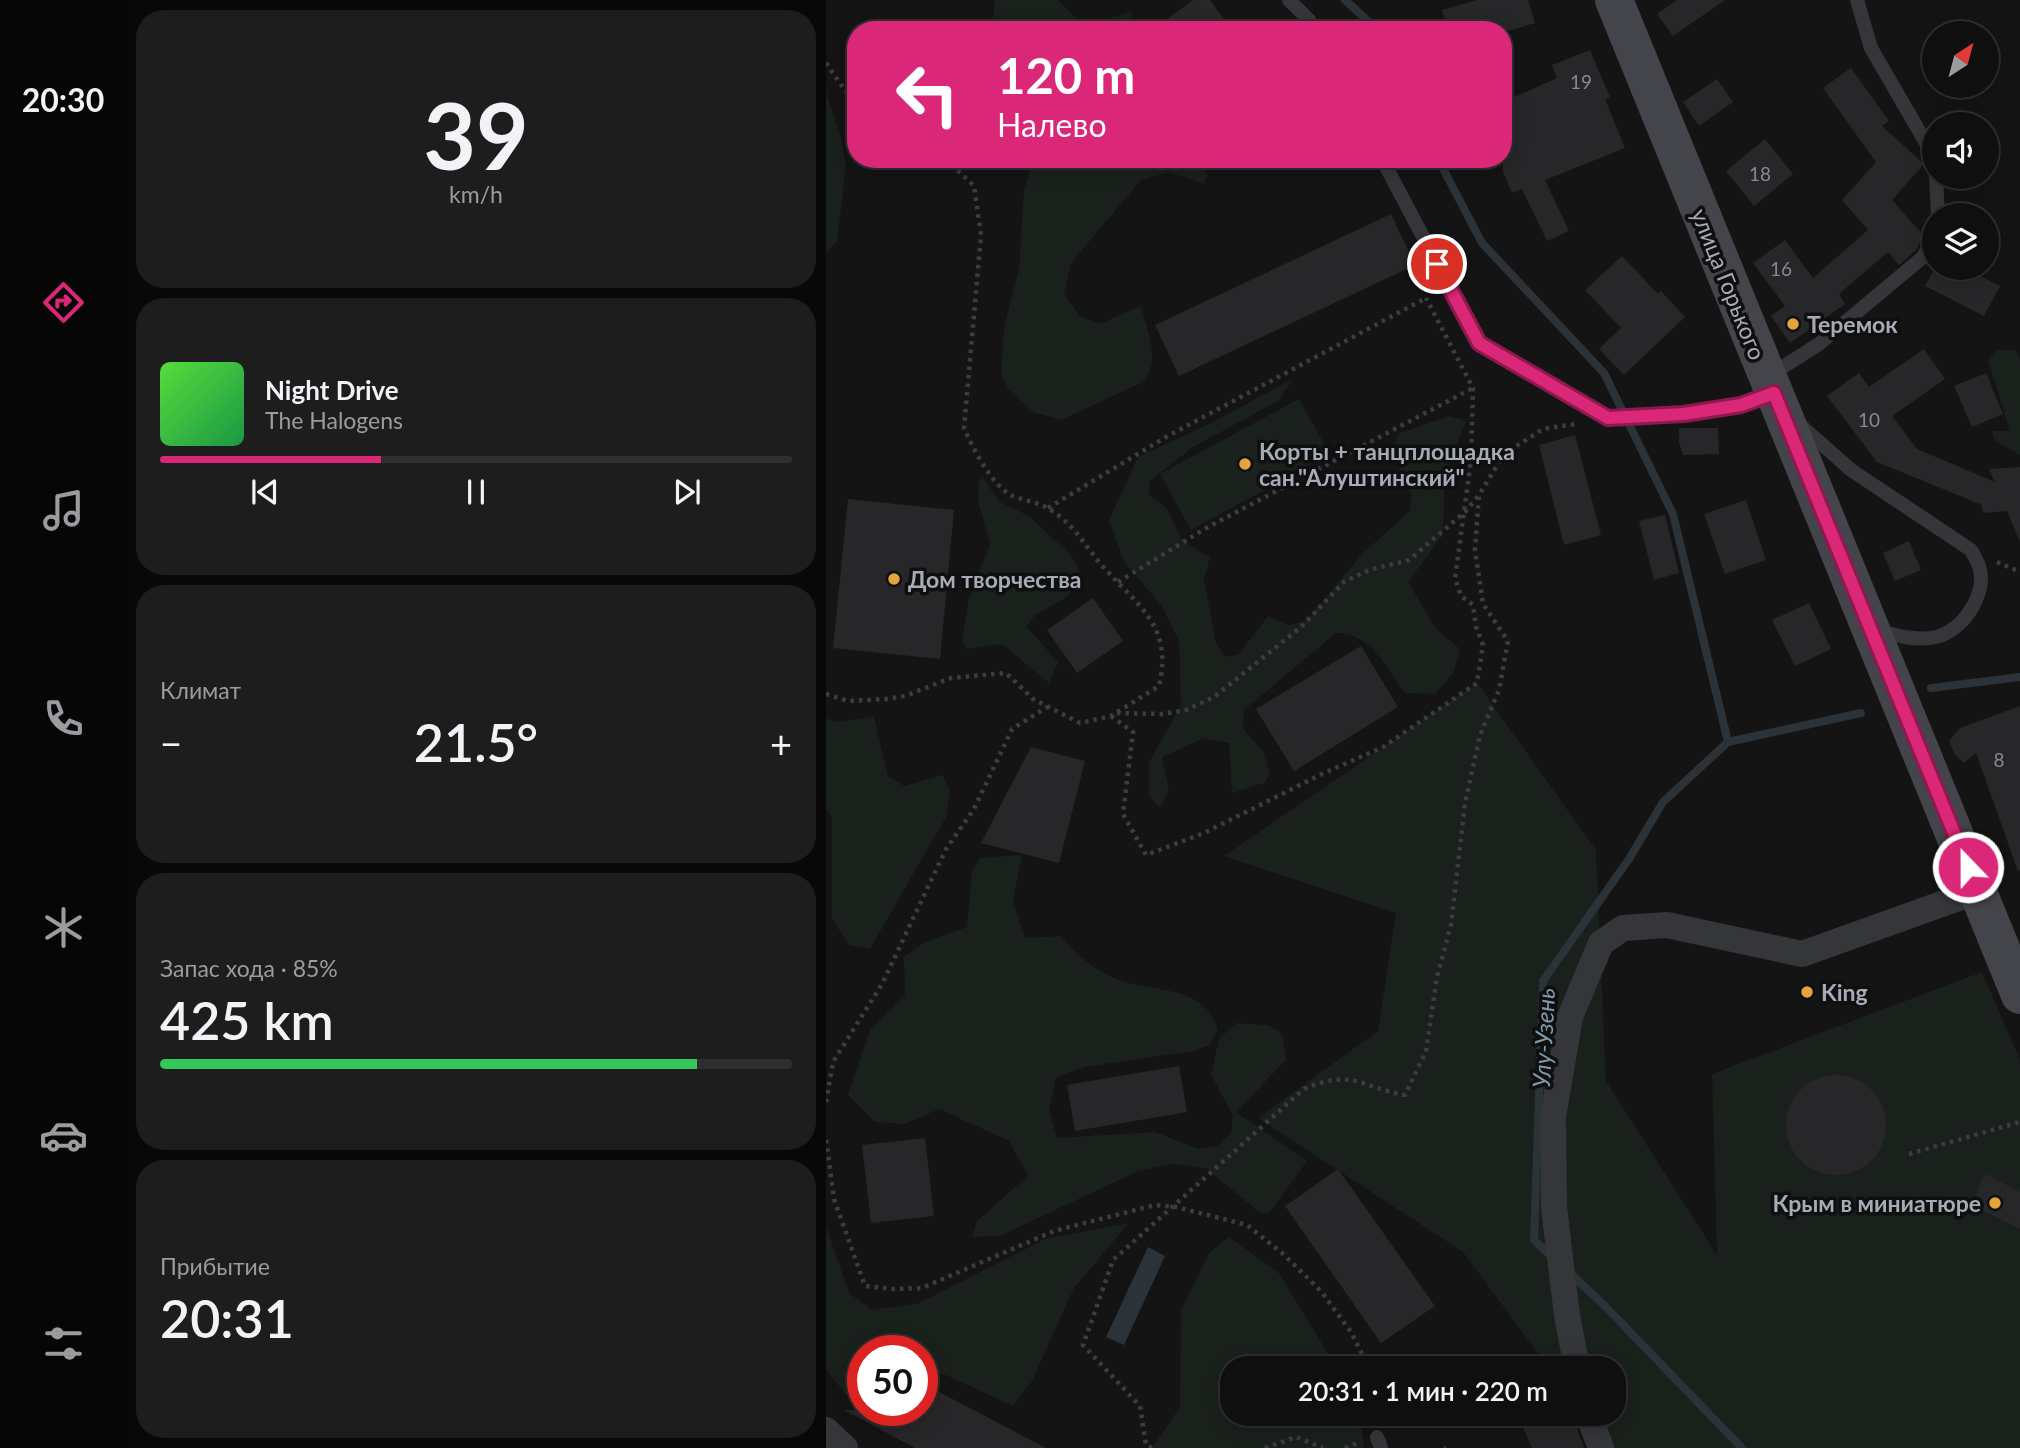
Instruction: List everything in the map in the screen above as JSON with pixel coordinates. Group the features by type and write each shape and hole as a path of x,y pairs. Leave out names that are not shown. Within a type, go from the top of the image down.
{"main road":[{"name":"улица Горького","path":"1614,0 2020,995"}],"street":[{"path":"1575,1356 1566,1315 1554,1207 1553,1118 1570,1017 1601,943 1623,928 1667,925 1802,954 1978,891"},
{"path":"1593,1426 1601,1448"},
{"path":"826,1430 845,1448"}],"lane":[{"path":"1289,0 1310,21"},
{"path":"1857,0 1871,48 1922,136"},
{"path":"1387,168 1479,343 1608,418 1684,414 1741,405 1771,385 1922,258"},
{"path":"1771,385 1800,425 1852,470 1971,550 1980,570 1979,594 1967,616 1938,637 1907,639 1870,627"}],"path":[{"path":"826,63 847,93"},
{"path":"955,168 974,186 981,235 964,428 976,456 1008,494 1048,508 1078,531 1100,563 1139,602 1160,638 1165,662 1160,685 1113,714"},
{"path":"1048,508 1166,437 1448,285"},
{"path":"1113,714 1133,732 1123,814 1146,855 1204,833 1321,774 1382,747 1477,682 1483,645 1476,627 1473,605 1461,596 1455,578 1471,460 1473,388 1426,298"},
{"path":"1118,582 1208,527 1473,388"},
{"path":"826,694 848,701 886,699 905,696 951,678 1006,673 1033,699 1080,723 1113,714 1162,714 1186,710 1214,697 1301,627 1344,582 1369,570 1409,560 1465,512 1479,495 1504,454 1543,429 1608,418"},
{"path":"1152,1448 1146,1446 1140,1406 1083,1345 1113,1260 1304,1089 1345,1077 1405,1096 1426,1051 1437,976 1451,925 1465,803 1480,735 1499,690 1508,641 1483,604 1475,550 1479,495"},
{"path":"826,1102 833,1062 882,984 946,849 974,808 1012,729 1047,707"},
{"path":"1909,1154 2020,1122"},
{"path":"826,1140 834,1199 865,1286 922,1288 1054,1231 1154,1205 1176,1206 1247,1225 1282,1252 1321,1291 1351,1332 1363,1356"},
{"path":"1265,1448 1296,1437 1323,1448"}],"shaded area":[{"path":"995,0 1058,0 1079,21 992,21"},
{"path":"1132,11 1130,21 1100,21"},
{"path":"826,92 841,138 846,166 837,241 826,253"},
{"path":"1030,168 1204,168 1208,175 1204,184 1169,172 1141,180 1071,263 1064,294 1080,316 1099,324 1141,306 1152,346 1152,356 1148,375 1141,383 1061,420 1033,412 1008,389 1001,372 1004,327 1019,270 1024,190"},
{"path":"1998,350 2016,350 2020,359 2020,455 1995,441 1992,431 2010,431 1988,360"},
{"path":"1293,379 1278,401 1193,447 1150,481 1149,495 1167,508 1182,540 1210,558 1204,579 1216,643 1225,657 1239,654 1268,616 1289,626 1307,620 1362,554 1410,511 1411,495 1394,455 1398,434 1449,416 1466,421 1445,477 1443,535 1408,582 1436,629 1460,649 1453,673 1435,694 1405,693 1368,645 1348,634 1336,633 1244,710 1243,728 1264,753 1270,775 1264,783 1232,793 1229,743 1204,738 1162,757 1169,789 1160,808 1149,795 1149,762 1181,706 1179,642 1163,608 1123,560 1109,520 1138,457 1209,424"},
{"name":"Корты + танцплощадка сан.\"Алуштинский\"","path":"1299,399 1330,454 1191,530 1160,474"},
{"path":"982,477 1000,502 1029,516 1071,555 1081,574 1068,596 1035,615 1027,627 1058,662 1049,683 1002,644 966,649 962,639 969,599 990,544 978,500 979,481"},
{"path":"1477,683 1596,850 1606,1081 1717,1255 1712,1074 1982,972 2020,1060 2020,1448 1608,1448 1592,1426 1626,1426 1626,1356 1540,1356 1463,1252 1258,1118 1378,1031 1396,913 1224,856"},
{"path":"874,717 888,776 904,786 943,775 950,791 946,817 870,949 849,945 832,919 832,817 826,809 826,718 834,722"},
{"path":"1022,855 1013,901 1025,938 1060,936 1084,959 1112,977 1188,996 1211,1014 1218,1030 1210,1045 1193,1051 1084,1067 1056,1078 1049,1111 1057,1138 1155,1132 1198,1149 1217,1146 1231,1133 1233,1115 1211,1075 1219,1039 1236,1023 1269,1025 1282,1034 1286,1060 1236,1112 1307,1161 1269,1213 1260,1213 1206,1168 1174,1164 1138,1171 1000,1236 972,1237 977,1221 1028,1176 1009,1141 939,1109 905,1124 875,1122 848,1095 870,1030 905,996 904,957 924,943 967,927 972,870 980,858"},
{"path":"1129,1223 1074,1288 1032,1381 1013,1406 938,1374 938,1335 847,1335 846,1395 826,1369 826,1226 849,1293 872,1310 917,1304 1045,1239"},
{"path":"1229,1237 1279,1273 1330,1356 1220,1356 1220,1426 1361,1426 1364,1448 1152,1448 1180,1407 1181,1310 1209,1253"},
{"path":"1148,1247 1165,1256 1124,1345 1106,1337"}],"building":[{"path":"1193,0 1210,0 1225,21 1164,21"},
{"path":"1477,0 1528,0 1535,23 1512,30 1512,21 1445,21 1442,10"},
{"path":"1677,0 1725,0 1673,36 1657,14"},
{"path":"1590,50 1610,97 1605,99 1625,148 1545,180 1569,231 1547,241 1522,189 1512,193 1503,168 1512,168 1512,98 1557,78 1552,65"},
{"path":"1851,68 1889,121 1882,126 1922,162 1922,166 1892,200 1922,234 1922,240 1916,250 1899,265 1888,252 1839,294 1845,304 1790,343 1771,316 1785,306 1753,263 1785,240 1813,278 1868,230 1842,200 1876,162 1823,88"},
{"path":"1717,79 1733,102 1699,126 1683,102"},
{"path":"1765,139 1793,174 1754,206 1726,171"},
{"path":"1391,214 1415,265 1179,376 1155,325"},
{"path":"1622,256 1658,294 1661,291 1685,317 1624,375 1599,349 1621,328 1585,290"},
{"path":"1928,280 1988,280 2000,286 1984,316 1925,286"},
{"path":"1924,349 1945,379 1892,416 1917,449 1995,482 1989,469 2020,467 2020,542 2007,511 1983,513 1982,505 1877,462 1827,396 1859,373 1869,387"},
{"path":"1986,373 2003,414 1972,427 1954,386"},
{"path":"1679,428 1718,428 1719,454 1683,455"},
{"path":"1575,435 1601,535 1564,545 1539,445"},
{"name":"Дом творчества","path":"848,499 954,510 940,659 833,648"},
{"path":"1746,500 1766,560 1725,574 1704,514"},
{"path":"1665,515 1679,573 1654,580 1639,521"},
{"path":"1909,541 1921,570 1895,581 1883,553"},
{"path":"1093,598 1123,641 1077,673 1047,630"},
{"path":"1809,603 1831,649 1795,666 1772,620"},
{"path":"1361,646 1398,707 1294,771 1256,709"},
{"path":"2020,706 2018,871 1976,753 1964,763 1955,755 1949,741 1960,728"},
{"path":"1031,747 1085,761 1059,863 981,843"},
{"path":"1179,1066 1187,1112 1075,1131 1067,1085"},
{"path":"1836,1075 1864,1083 1878,1097 1886,1125 1878,1153 1864,1167 1836,1175 1808,1167 1794,1153 1786,1125 1794,1097 1808,1083"},
{"path":"925,1138 934,1216 871,1223 862,1145"},
{"path":"1338,1169 1435,1306 1381,1343 1285,1206"},
{"path":"1985,1174 2020,1192 2020,1229 1971,1205"},
{"path":"938,1391 1046,1448 915,1448 874,1426 938,1426"},
{"path":"1522,1426 1576,1426 1584,1448 1532,1448"}],"waterway":[{"path":"1345,0 1368,21"},
{"path":"1443,168 1482,243 1604,373 1673,514 1728,742"},
{"name":"Улу-Узень","path":"1931,688 2020,677"},
{"name":"Улу-Узень","path":"1552,1257 1534,1240 1543,981 1629,859 1663,802 1728,742 1861,713"},
{"name":"Улу-Узень","path":"1570,1273 1742,1448"}],"place":[{"name":"Теремок","path":"1793,324"},
{"name":"Корты + танцплощадка сан.\"Алуштинский\"","path":"1245,464"},
{"name":"Дом творчества","path":"894,579"},
{"name":"King","path":"1807,992"},
{"name":"Крым в миниатюре","path":"1995,1203"}],"route":[{"path":"1437,264 1479,343 1608,418 1684,414 1741,405 1774,393 1968,867"}]}
